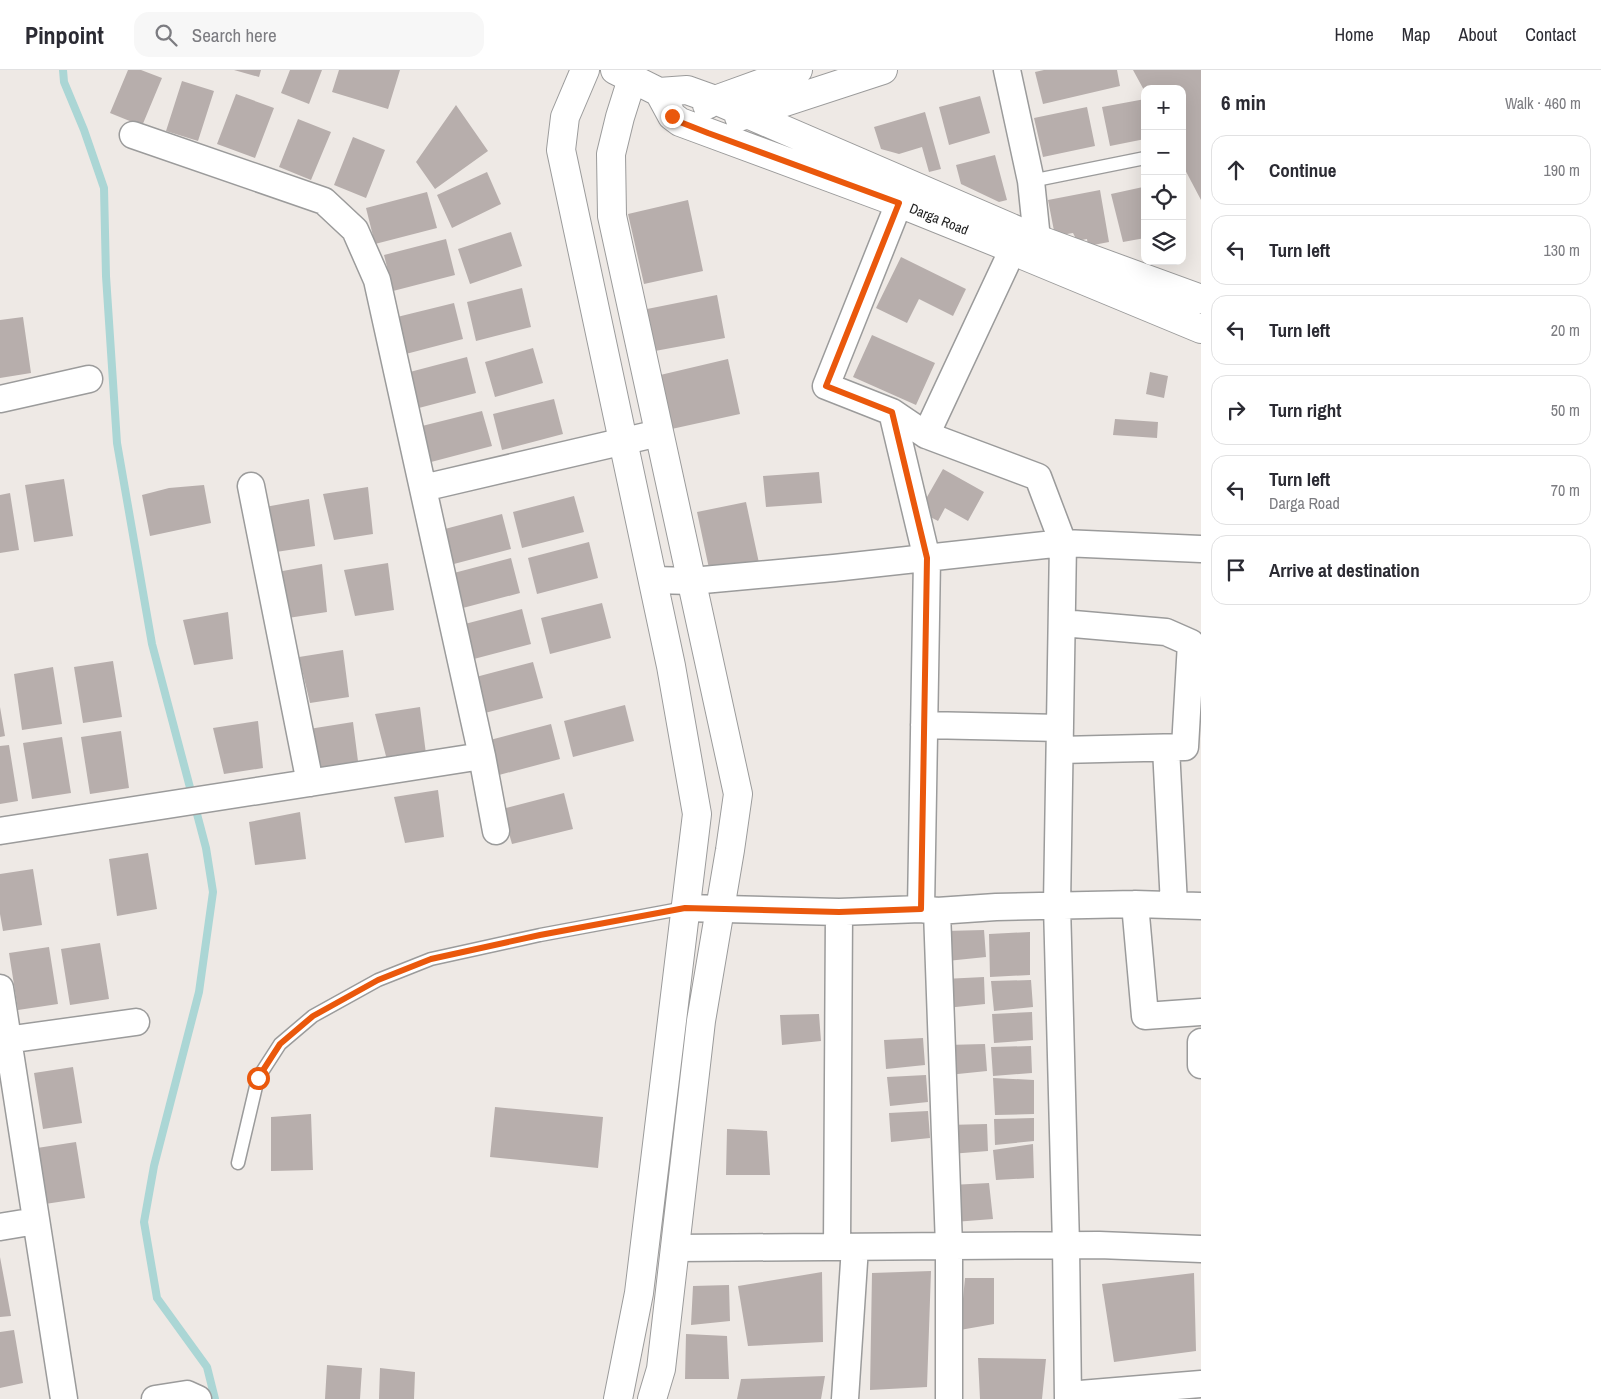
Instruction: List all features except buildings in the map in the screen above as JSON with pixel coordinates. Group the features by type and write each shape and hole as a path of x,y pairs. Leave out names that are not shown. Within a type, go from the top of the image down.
{"street":[{"path":"585,70 566,116 561,150 671,666 697,814 639,1293 618,1399"},
{"path":"659,92 672,116 680,122 714,100 798,70"},
{"path":"708,133 747,114 882,70"},
{"path":"926,434 1025,244 1030,180 1007,70"},
{"path":"624,75 620,117 611,154 612,216 738,794 701,1021 661,1369 652,1399"},
{"name":"Darga Road","path":"624,75 659,92 688,90 714,100 1025,244"},
{"name":"Darga Road","path":"680,122 899,203 1201,299"},
{"path":"133,135 324,201 355,230 377,280 482,756 496,831"},
{"path":"899,203 826,386 892,412 926,434 1038,477 1063,543 1057,906 1068,1397 1201,1384"},
{"name":"Darga Road","path":"1025,244 1025,256 1201,329"},
{"path":"0,399 89,379"},
{"path":"892,412 927,558 924,725 929,910 949,1246 949,1398"},
{"path":"423,488 659,433"},
{"path":"251,486 310,783"},
{"path":"652,580 692,581 1063,543 1201,550"},
{"path":"924,725 1166,748 1185,747 1191,643 1166,632 1062,623"},
{"path":"1166,748 1174,905"},
{"path":"0,832 482,756"},
{"path":"685,908 839,912 996,906 1135,904 1201,906"},
{"path":"1135,904 1145,1016 1201,1012"},
{"path":"839,912 846,1246 845,1399"},
{"path":"0,988 4,1041 36,1221 64,1399"},
{"path":"4,1041 136,1022"},
{"path":"1201,1042 1201,1065"},
{"path":"0,1227 36,1221"},
{"path":"675,1248 1066,1245 1201,1249"},
{"path":"155,1399 193,1397"}],"lane":[{"path":"1030,180 1141,159"},
{"path":"238,1162 258,1078 280,1044 313,1016 378,980 431,959 540,935 685,908"}],"waterway":[{"path":"63,70 64,82 84,130 104,188 106,276 117,443 152,644 206,848 213,892 199,992 154,1166 144,1222 157,1298 207,1367 215,1399"}],"route":[{"path":"258,1078 280,1044 313,1016 378,980 431,959 540,935 685,908 839,912 921,909 927,558 892,412 826,386 899,203 708,133 680,122 672,116"}]}
